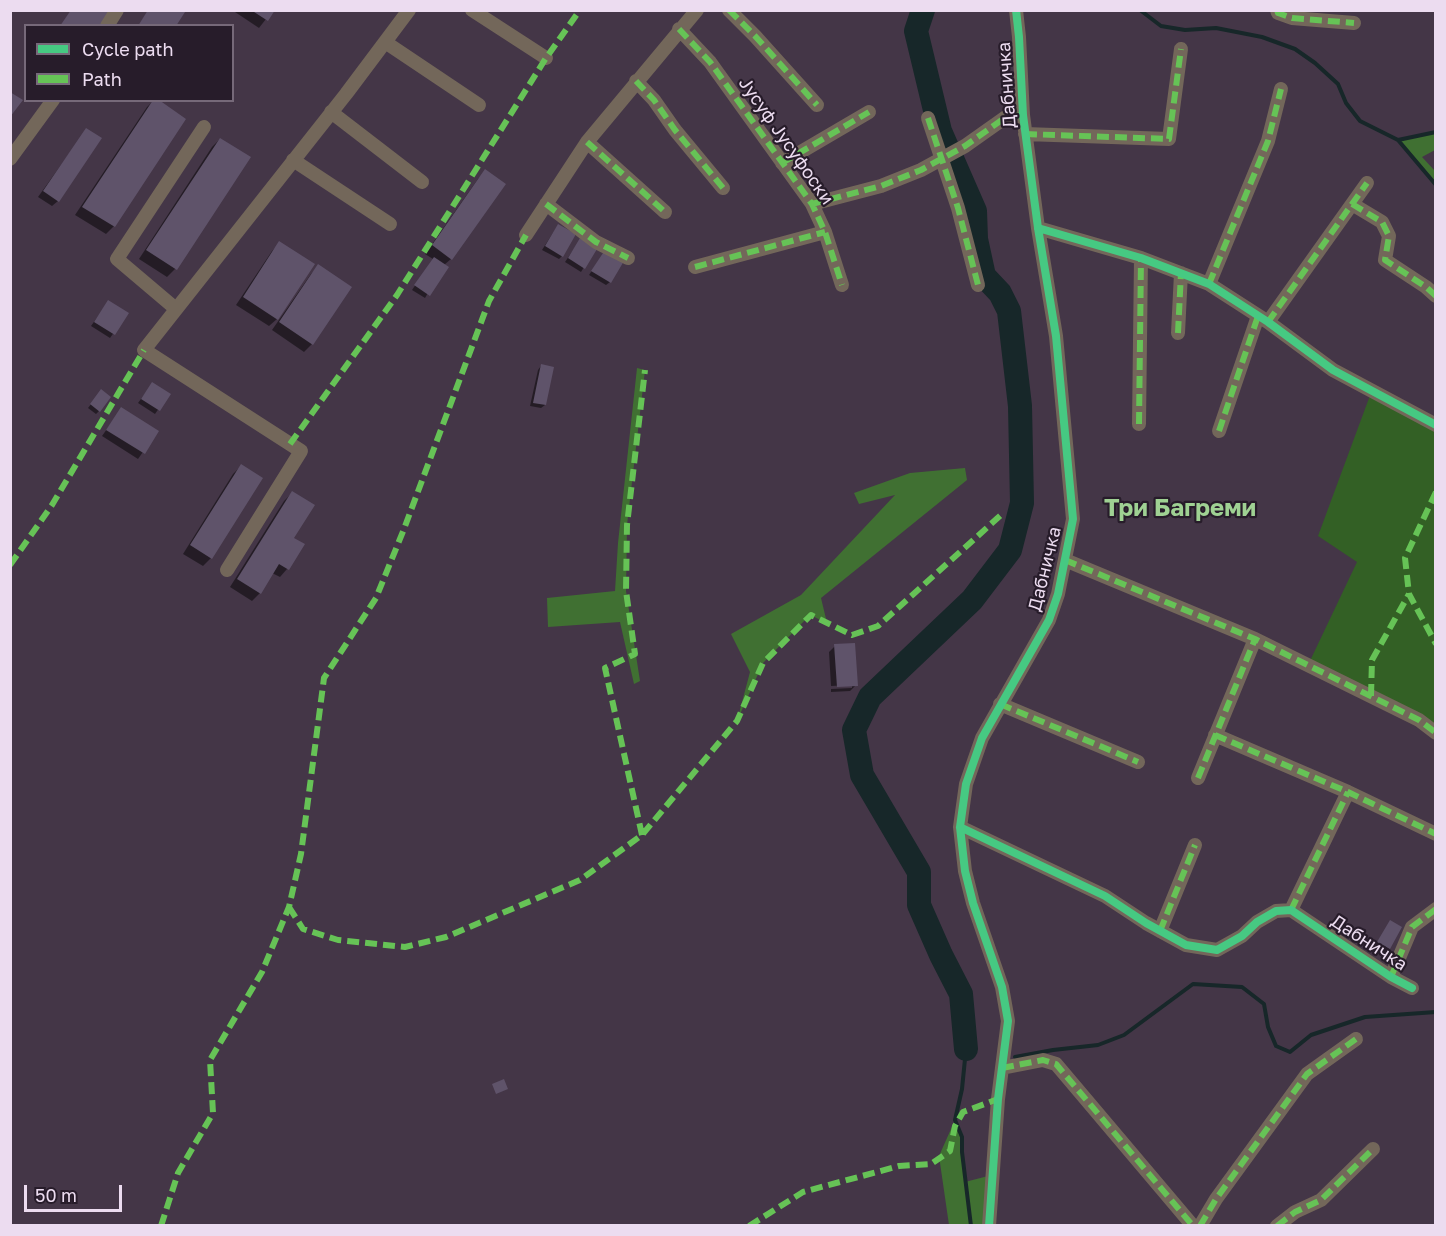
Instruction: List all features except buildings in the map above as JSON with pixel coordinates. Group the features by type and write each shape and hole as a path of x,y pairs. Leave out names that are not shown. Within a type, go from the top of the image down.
{"street":[{"path":"107,24 117,10"},
{"path":"226,570 301,451 144,350 409,10"},
{"path":"472,10 546,58"},
{"path":"526,236 587,142 697,10"},
{"path":"729,10 817,105"},
{"name":"Дабничка","path":"989,1226 1008,1021 1002,987 965,871 960,827 966,784 982,738 1049,620 1058,594 1073,519 1056,336 1025,134 1016,10"},
{"path":"1277,10 1278,13 1292,18 1354,23"},
{"name":"Јусуф Јусуфоски","path":"680,29 710,62 812,204 825,232 842,285"},
{"path":"385,42 479,105"},
{"name":"Дабничка","path":"1025,134 1169,139 1181,49"},
{"path":"636,81 654,100 675,130 723,188"},
{"path":"1209,284 1268,141 1281,89"},
{"path":"10,159 52,102"},
{"path":"331,112 422,182"},
{"path":"782,163 869,112"},
{"path":"812,204 881,186 942,160 1006,117 1023,115"},
{"path":"928,118 958,208 978,285"},
{"path":"176,309 117,259 204,127"},
{"path":"587,142 665,212"},
{"path":"293,160 390,224"},
{"path":"1219,431 1263,319 1367,183"},
{"path":"546,204 596,242 628,258"},
{"path":"1352,204 1382,222 1389,236 1385,260 1436,296"},
{"path":"1038,228 1141,258 1209,284 1263,319 1333,370 1436,425"},
{"path":"695,267 825,232"},
{"path":"1138,424 1141,258"},
{"path":"1178,333 1181,273"},
{"name":"Дабничка","path":"1065,560 1255,639 1419,720 1436,733"},
{"path":"1198,778 1255,639"},
{"path":"1000,704 1138,762"},
{"path":"1215,735 1348,792 1436,834"},
{"path":"960,827 1106,896 1186,945 1217,950 1242,936 1257,922 1276,911 1291,910 1348,792"},
{"path":"1160,931 1195,845"},
{"name":"Дабничка","path":"1391,977 1412,927 1436,909"},
{"name":"Дабничка","path":"1291,910 1391,977 1412,988"},
{"path":"1200,1226 1216,1199 1307,1074 1356,1040"},
{"path":"1002,1068 1043,1060 1056,1064 1193,1226"},
{"path":"1277,1226 1295,1212 1321,1200 1373,1149"}],"green space":[{"path":"1435,132 1435,150 1422,157 1435,171 1435,185 1398,140"},
{"path":"637,368 645,370 627,525 626,591 640,681 634,684 620,622 548,627 547,598 615,591"},
{"path":"1372,390 1435,425 1435,733 1308,665 1357,562 1318,536"},
{"path":"965,468 967,480 821,598 827,623 810,615 763,663 737,721 750,672 731,634 801,595 895,495 859,504 854,493 910,473"},
{"path":"955,1120 962,1137 965,1182 992,1175 989,1225 949,1225 939,1156"}],"waterway":[{"name":"Дабничка","path":"923,10 916,31 940,131 975,211 976,239 984,276 1000,293 1009,311 1020,406 1022,503 1010,550 972,600 870,697 854,730 862,775 919,872 919,905 961,994 966,1049"},
{"path":"1140,10 1161,26 1185,30 1216,28 1262,37 1295,49 1338,84 1346,103 1360,121 1398,140 1436,185"},
{"path":"1398,140 1436,132"},
{"path":"1015,1057 1098,1045 1124,1035 1193,984 1242,987 1264,1004 1268,1027 1276,1046 1290,1052 1311,1035 1365,1017 1436,1012"},
{"name":"Дабничка","path":"966,1049 962,1089 955,1120 962,1137 971,1226"}],"marked path":[{"path":"290,444 397,295 546,58 580,10"},
{"path":"729,10 817,105"},
{"path":"1277,10 1278,13 1292,18 1354,23"},
{"path":"679,29 710,62 812,204 825,232 842,285"},
{"path":"1025,134 1169,139 1181,49"},
{"path":"636,81 654,100 675,130 723,188"},
{"path":"1209,284 1268,141 1281,89"},
{"path":"782,163 869,112"},
{"path":"812,204 881,186 921,170 965,146 1006,117 1023,115"},
{"path":"928,118 958,208 978,285"},
{"path":"587,142 665,212"},
{"path":"1268,322 1367,183"},
{"path":"546,204 596,242 628,258"},
{"path":"1352,204 1382,222 1389,236 1385,260 1436,296"},
{"path":"695,267 825,232"},
{"path":"161,1226 178,1173 213,1113 210,1060 262,972 289,907 301,854 324,678 376,598 489,301 526,235"},
{"path":"1139,424 1141,258"},
{"path":"1178,333 1181,273"},
{"path":"1219,431 1258,316"},
{"path":"10,565 52,505 144,350"},
{"path":"642,835 605,668 635,654 626,591 627,525 645,370"},
{"path":"1436,492 1405,558 1409,594 1436,644"},
{"path":"289,907 303,929 338,940 405,947 446,937 580,880 642,835 737,721 763,663 811,615 852,635 878,626 1001,515"},
{"path":"1065,560 1255,639 1419,720 1436,733"},
{"path":"1371,696 1372,660 1409,594"},
{"path":"1198,778 1255,639"},
{"path":"1000,704 1138,762"},
{"path":"1215,735 1348,792 1436,834"},
{"path":"1291,910 1348,792"},
{"path":"1160,931 1195,845"},
{"path":"1391,977 1412,927 1436,909"},
{"path":"1200,1226 1216,1199 1307,1074 1356,1039"},
{"path":"1002,1068 1043,1060 1056,1064 1193,1226"},
{"path":"749,1226 803,1192 899,1166 931,1164 950,1151 955,1126 963,1112 998,1099"},
{"path":"1277,1226 1295,1212 1321,1200 1373,1149"}],"cycle path":[{"path":"989,1226 998,1099 1008,1021 1002,987 973,903 965,871 960,827 966,784 982,738 1049,620 1058,594 1073,519 1056,336 1038,228 1023,115 1016,10"},
{"path":"1038,228 1141,258 1209,284 1268,322 1333,370 1436,425"},
{"path":"960,827 1105,896 1146,923 1186,945 1217,950 1242,936 1257,922 1276,911 1291,910 1391,977 1412,988"}],"district":[{"name":"Три Багреми","path":"1180,508"}]}
